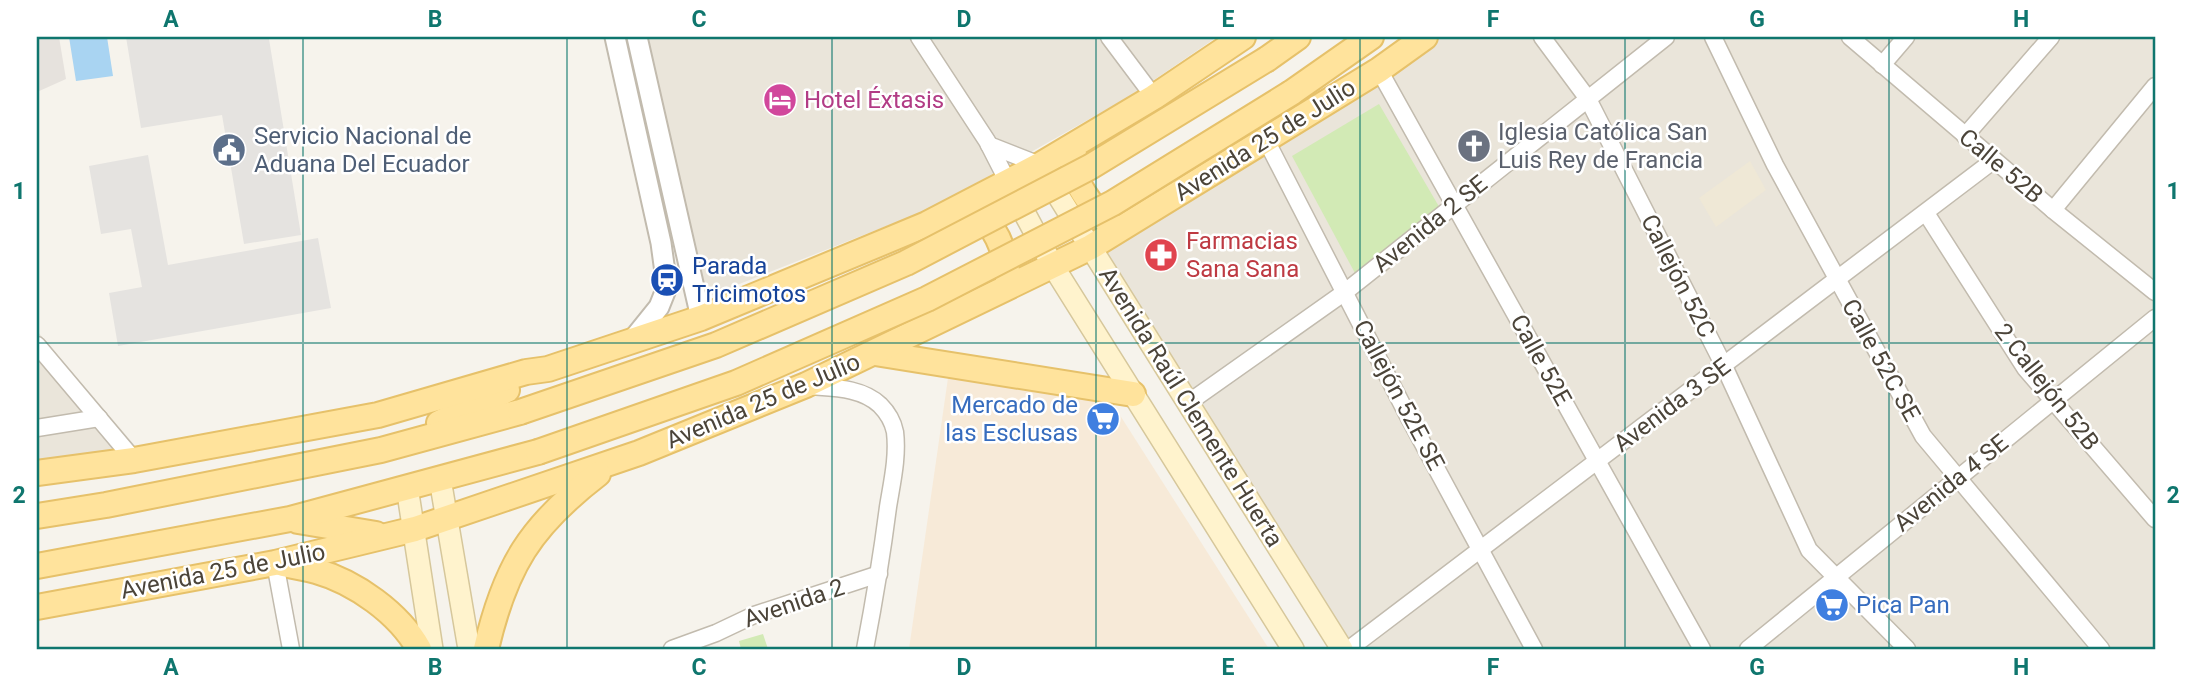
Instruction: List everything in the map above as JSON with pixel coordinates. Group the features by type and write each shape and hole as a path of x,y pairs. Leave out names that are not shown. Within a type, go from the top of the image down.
{"main road":[{"path":"381,450 548,369 701,318 927,223 1076,144 1154,97 1243,37"},
{"path":"37,516 106,505 381,450 520,412 716,345 906,263 1090,167 1298,37"},
{"name":"Avenida 25 de Julio","path":"37,566 290,519 538,452 736,383 927,299 1113,203 1291,93 1371,37"},
{"name":"Avenida 25 de Julio","path":"37,607 275,563 447,520 639,453 806,386 1091,247 1379,70 1425,37"},
{"path":"1076,144 1073,162 1084,194 1091,206 1110,225 1121,229"},
{"name":"Avenida Raúl Clemente Huerta","path":"1040,165 1342,649"},
{"name":"Avenida Raúl Clemente Huerta","path":"1008,182 1054,266 1293,649"},
{"path":"965,204 994,229 1003,247 1008,276 1007,289"},
{"path":"875,353 1133,394"},
{"path":"37,473 134,460 378,415 526,372 548,369"},
{"path":"486,649 496,607 513,567 537,531 566,499 600,473 639,453"},
{"path":"439,479 469,649"},
{"path":"407,488 432,649"},
{"path":"290,519 386,536"},
{"path":"275,563 316,571 355,587 388,612 419,649"}],"street":[{"path":"615,37 701,318"},
{"path":"630,343 659,307 667,287 637,37"},
{"path":"919,37 989,145 1008,182"},
{"path":"1109,37 1154,97"},
{"name":"Callejón 52C","path":"1542,37 1588,99 1724,366 1809,550 1907,649"},
{"name":"Avenida 2 SE","path":"1188,403 1345,292 1665,37"},
{"name":"Calle 52C SE","path":"1713,37 1775,165 1923,436 1956,479 2101,649"},
{"name":"Calle 52B","path":"1850,37 2053,210 2155,292"},
{"path":"1882,65 1906,37"},
{"path":"1965,136 2051,37"},
{"name":"Calle 52E","path":"1379,70 1702,649"},
{"path":"2053,210 2155,86"},
{"name":"Callejón 52E SE","path":"1266,140 1408,416 1534,649"},
{"path":"989,145 1040,165"},
{"name":"Avenida 3 SE","path":"1349,649 1994,160"},
{"name":"2 Callejón 52B","path":"1926,213 2025,368 2155,519"},
{"name":"Avenida 4 SE","path":"1748,649 2155,318"},
{"path":"37,345 134,460"},
{"path":"806,386 849,390 866,395 889,415 895,429 896,453 879,574 865,649"},
{"path":"37,428 99,418"},
{"path":"275,563 291,649"},
{"name":"Avenida 2","path":"672,649 754,615 879,574"}],"shaded area":[{"path":"37,37 59,37 66,79 37,92"},
{"path":"126,37 282,37 269,39 301,235 244,244 222,115 141,128"},
{"path":"645,37 1099,37 1139,91 932,208 704,298"},
{"path":"1117,37 1217,37 1151,82"},
{"path":"1438,37 2155,37 2155,649 1338,649 1085,261 1373,83"},
{"path":"148,155 168,265 318,238 331,308 118,346 109,293 142,287 131,229 101,234 89,166"},
{"path":"1750,161 1766,190 1716,227 1699,198"},
{"path":"37,331 136,447 37,464"},
{"path":"948,378 1109,398 1269,649 909,649"}],"green space":[{"path":"1379,104 1441,210 1356,275 1292,156"},
{"path":"763,634 768,649 741,649 739,641"}],"water":[{"path":"69,37 107,37 113,76 76,81"}],"place":[{"name":"Hotel Éxtasis","path":"780,100"},
{"name":"Iglesia Católica San Luis Rey de Francia","path":"1474,146"},
{"name":"Servicio Nacional de Aduana Del Ecuador","path":"229,150"},
{"name":"Farmacias Sana Sana","path":"1161,255"},
{"name":"Parada Tricimotos","path":"667,280"},
{"name":"Mercado de las Esclusas","path":"1103,419"},
{"name":"Pica Pan","path":"1832,605"}]}
